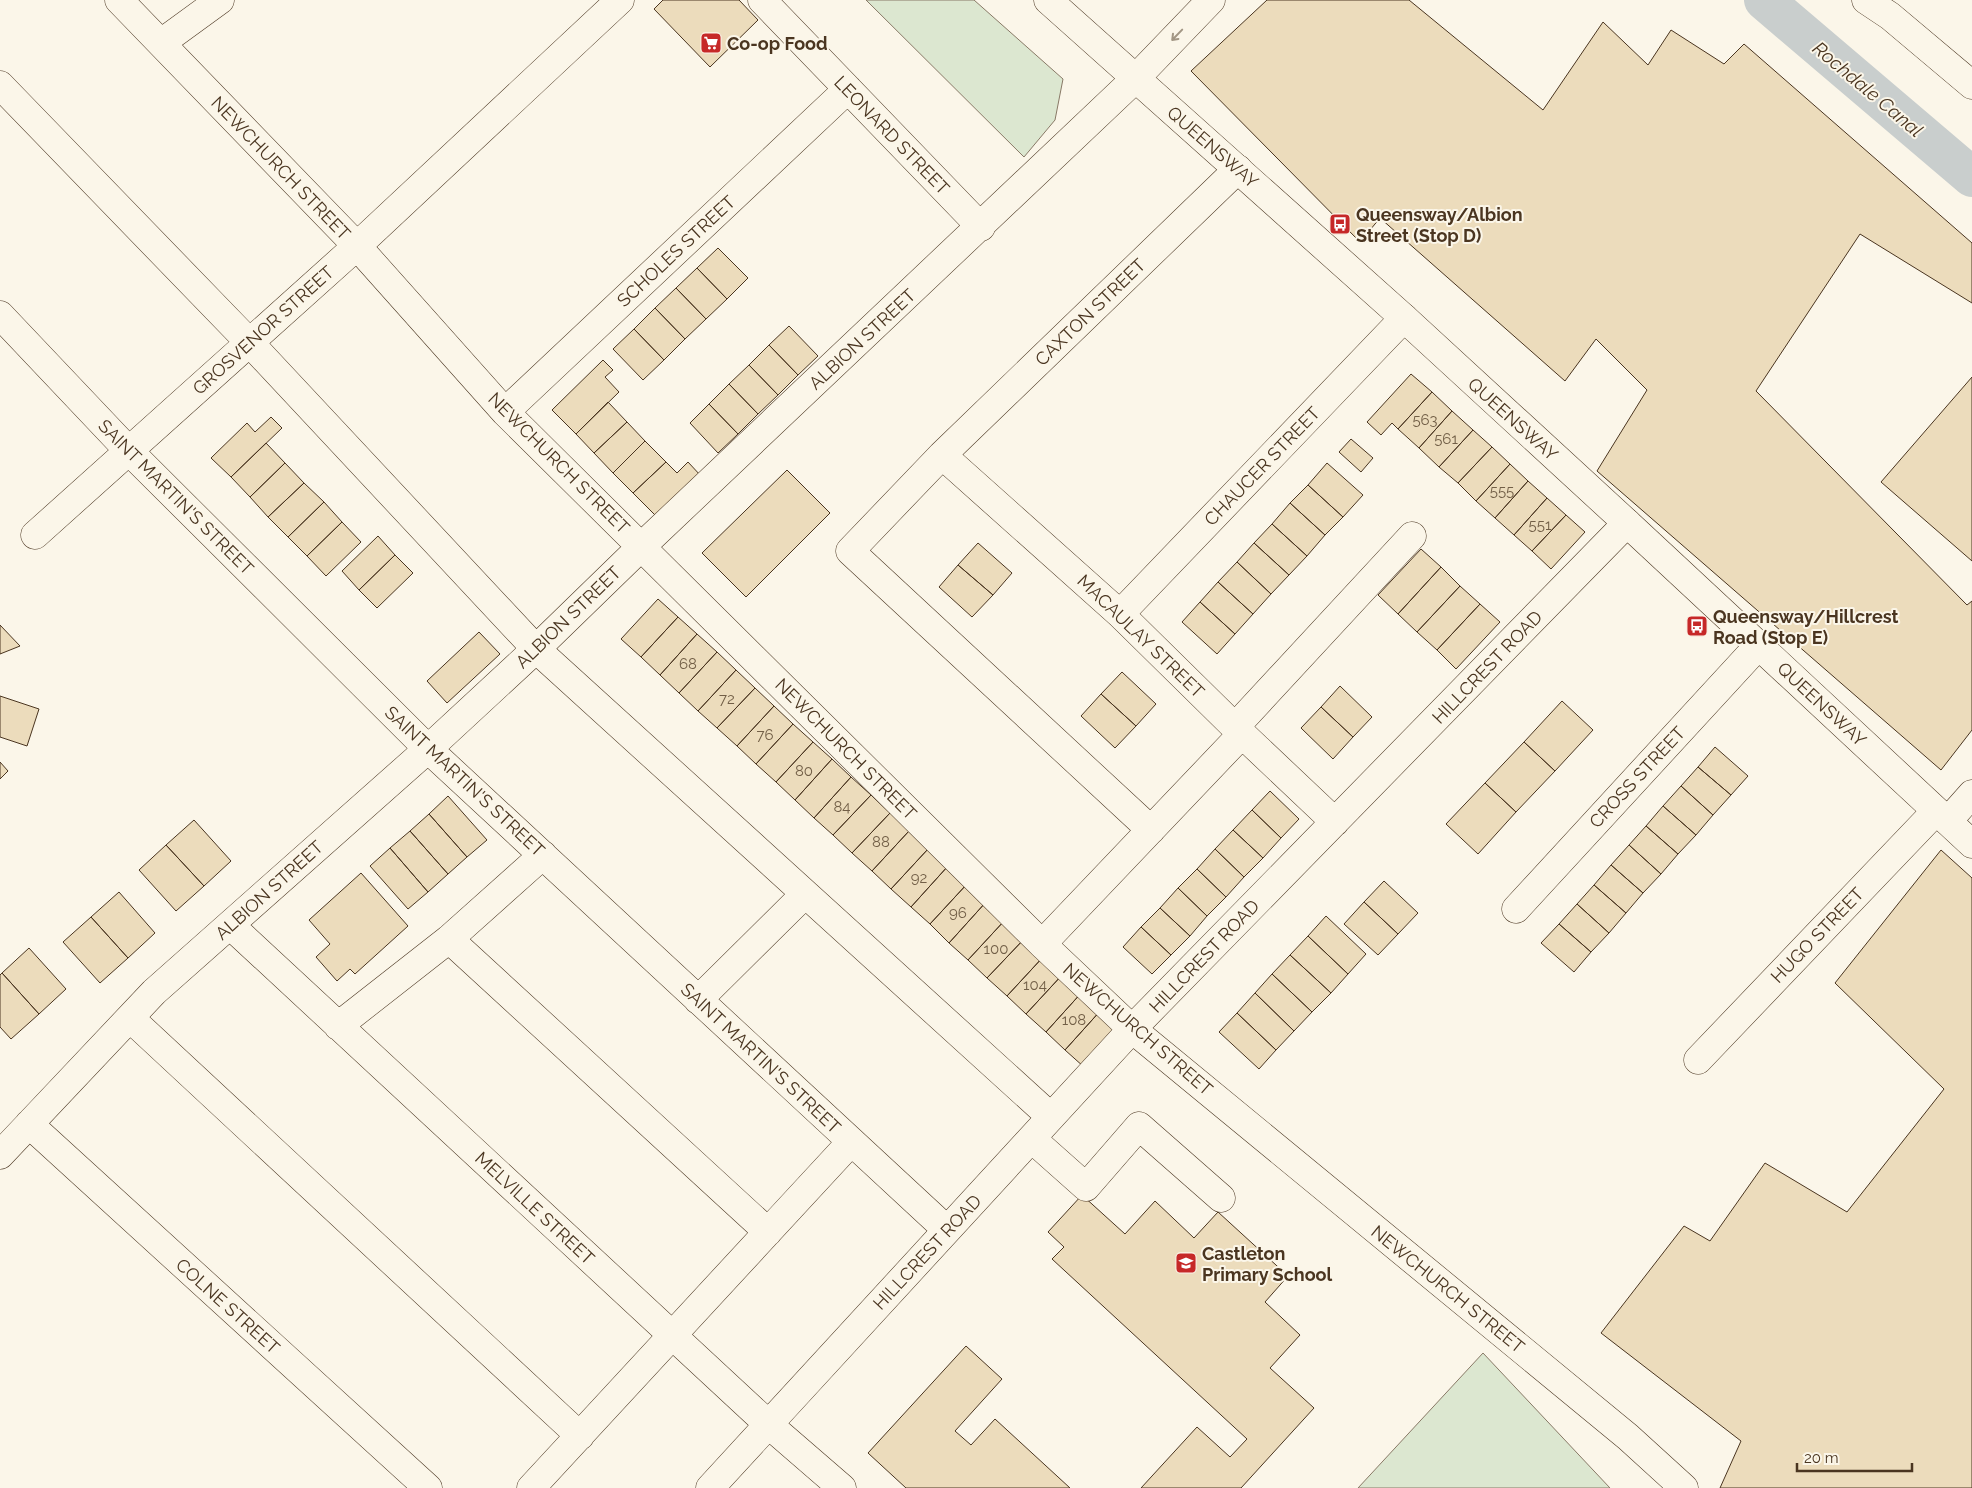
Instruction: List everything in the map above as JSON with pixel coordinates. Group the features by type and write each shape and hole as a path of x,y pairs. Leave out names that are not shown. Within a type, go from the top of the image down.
{"street":[{"name":"NEWCHURCH STREET","path":"119,0 356,246 505,412 1042,944 1132,1029 1628,1437 1684,1488"},
{"path":"161,43 220,0"},
{"name":"GROSVENOR STREET","path":"35,535 356,246 620,0"},
{"name":"LEONARD STREET","path":"762,0 981,227"},
{"name":"QUEENSWAY","path":"1048,0 1404,318 1972,844"},
{"name":"ALBION STREET","path":"0,1155 154,992 428,749 536,649 642,546 981,227 1135,78 1211,0"},
{"path":"1866,0 1890,16 1972,85"},
{"path":"0,85 249,342 536,649 1051,1117"},
{"name":"SCHOLES STREET","path":"505,412 848,89"},
{"name":"CAXTON STREET","path":"1151,830 850,551 942,455 1238,169"},
{"name":"SAINT MARTIN'S STREET","path":"0,315 128,450 428,749 947,1230"},
{"name":"CHAUCER STREET","path":"1120,614 1404,318"},
{"name":"MACAULAY STREET","path":"942,455 1120,614 1335,822"},
{"name":"HILLCREST ROAD","path":"710,1488 1132,1029 1627,523"},
{"path":"1042,944 1151,830 1412,536"},
{"name":"CROSS STREET","path":"1516,909 1758,645"},
{"name":"HUGO STREET","path":"1698,1060 1942,816 1972,794"},
{"path":"338,1026 449,939 543,855"},
{"path":"698,1000 805,894"},
{"name":"MELVILLE STREET","path":"230,925 768,1424 842,1488"},
{"path":"449,939 768,1232"},
{"path":"130,1018 580,1436"},
{"name":"COLNE STREET","path":"29,1124 428,1488"},
{"path":"1032,1139 1086,1187 1139,1126 1221,1198"},
{"path":"531,1488 851,1142"}],"green space":[{"path":"866,0 974,0 1063,79 1055,120 1024,157"},
{"path":"1483,1353 1610,1488 1358,1488"}],"building":[{"name":"Co-op Food","path":"663,0 739,0 758,20 710,67 654,9"},
{"path":"1267,0 1409,0 1543,110 1603,22 1648,65 1671,30 1724,64 1744,44 1972,243 1972,303 1860,234 1756,391 1967,605 1972,601 1972,730 1941,770 1597,471 1647,390 1596,339 1565,381 1380,218 1360,242 1191,71"},
{"path":"718,248 748,278 727,299 697,268"},
{"path":"697,268 727,299 706,319 676,288"},
{"path":"676,288 706,319 685,339 655,308"},
{"path":"655,308 685,339 664,360 634,329"},
{"path":"789,326 818,356 798,375 769,345"},
{"path":"634,329 664,360 643,380 613,349"},
{"path":"769,345 798,375 778,395 749,365"},
{"path":"603,360 613,370 605,377 619,392 576,434 552,410"},
{"path":"749,365 778,395 758,414 729,384"},
{"path":"1411,374 1432,392 1398,429 1392,423 1381,435 1367,422"},
{"path":"1972,377 1972,561 1881,482"},
{"path":"729,384 758,414 738,434 709,404"},
{"path":"1432,392 1452,411 1419,448 1398,429"},
{"path":"608,402 627,422 594,453 576,434"},
{"path":"709,404 738,434 718,453 690,423"},
{"path":"1452,411 1473,430 1439,467 1419,448"},
{"path":"271,417 282,428 231,477 211,458 247,423 255,432"},
{"path":"627,422 645,441 613,473 594,453"},
{"path":"1473,430 1492,447 1458,483 1439,467"},
{"path":"1351,439 1373,458 1361,472 1339,452"},
{"path":"645,441 666,462 633,493 613,473"},
{"path":"266,443 285,463 250,497 231,477"},
{"path":"1492,447 1510,464 1476,501 1458,483"},
{"path":"666,462 677,473 688,462 701,476 658,518 633,493"},
{"path":"285,463 304,483 268,517 250,497"},
{"path":"1327,463 1363,495 1343,517 1308,485"},
{"path":"1510,464 1528,481 1495,518 1476,501"},
{"path":"787,470 830,513 746,597 702,553"},
{"path":"1528,481 1547,498 1514,535 1495,518"},
{"path":"304,483 324,502 288,537 268,517"},
{"path":"1308,485 1343,517 1325,535 1290,503"},
{"path":"1547,498 1566,515 1532,551 1514,535"},
{"path":"324,502 342,522 307,556 288,537"},
{"path":"1290,503 1325,535 1307,556 1272,524"},
{"path":"1566,515 1585,532 1551,569 1532,551"},
{"path":"342,522 361,542 326,576 307,556"},
{"path":"1272,524 1307,556 1289,575 1254,543"},
{"path":"378,536 395,555 359,590 342,571"},
{"path":"978,543 1012,573 993,595 958,565"},
{"path":"1254,543 1289,575 1271,594 1237,562"},
{"path":"1421,549 1441,567 1398,614 1378,595"},
{"path":"395,555 413,573 377,608 359,590"},
{"path":"1237,562 1271,594 1253,614 1218,582"},
{"path":"958,565 993,595 972,617 939,587"},
{"path":"1441,567 1460,586 1417,632 1398,614"},
{"path":"1218,582 1253,614 1235,634 1200,602"},
{"path":"1460,586 1480,604 1437,650 1417,632"},
{"path":"658,599 678,617 641,657 621,639"},
{"path":"1200,602 1235,634 1217,654 1182,622"},
{"path":"1480,604 1500,622 1456,669 1437,650"},
{"path":"678,617 697,634 660,675 641,657"},
{"path":"0,625 20,646 0,654"},
{"path":"479,632 500,654 447,703 427,681"},
{"path":"697,634 717,652 679,693 660,675"},
{"path":"717,652 736,670 698,711 679,693"},
{"path":"736,670 755,688 717,728 698,711"},
{"path":"1122,672 1156,704 1136,726 1101,694"},
{"path":"1340,686 1372,717 1353,737 1321,707"},
{"path":"755,688 774,706 737,746 717,728"},
{"path":"1101,694 1136,726 1115,748 1081,716"},
{"path":"0,696 39,709 27,746 0,737"},
{"path":"1562,701 1593,730 1555,771 1524,742"},
{"path":"774,706 793,724 756,764 737,746"},
{"path":"1321,707 1353,737 1333,759 1301,728"},
{"path":"793,724 813,742 776,782 756,764"},
{"path":"813,742 832,759 795,800 776,782"},
{"path":"1524,742 1555,771 1516,812 1485,783"},
{"path":"1715,747 1748,776 1731,795 1698,767"},
{"path":"832,759 851,777 814,818 795,800"},
{"path":"0,762 8,771 0,779"},
{"path":"1698,767 1731,795 1713,815 1681,786"},
{"path":"851,777 871,795 833,835 814,818"},
{"path":"1485,783 1516,812 1478,854 1446,824"},
{"path":"1681,786 1713,815 1696,835 1663,806"},
{"path":"1270,791 1299,819 1281,838 1252,810"},
{"path":"871,795 890,813 852,853 833,835"},
{"path":"448,796 487,840 467,857 429,814"},
{"path":"1663,806 1696,835 1678,854 1646,826"},
{"path":"1252,810 1281,838 1263,858 1233,830"},
{"path":"890,813 909,831 872,871 852,853"},
{"path":"429,814 467,857 448,874 410,831"},
{"path":"194,820 231,861 204,886 166,845"},
{"path":"1646,826 1678,854 1661,874 1629,845"},
{"path":"1233,830 1263,858 1244,877 1215,849"},
{"path":"410,831 448,874 428,892 390,848"},
{"path":"909,831 928,849 891,889 872,871"},
{"path":"166,845 204,886 176,911 139,870"},
{"path":"1629,845 1661,874 1643,893 1611,865"},
{"path":"390,848 428,892 408,909 370,866"},
{"path":"928,849 948,866 911,907 891,889"},
{"path":"1215,849 1244,877 1226,897 1197,869"},
{"path":"1941,850 1972,878 1972,1488 1720,1488 1741,1441 1601,1333 1684,1226 1710,1241 1765,1163 1847,1212 1944,1089 1835,983"},
{"path":"1611,865 1643,893 1626,913 1594,885"},
{"path":"948,866 967,884 930,924 911,907"},
{"path":"1197,869 1226,897 1207,916 1178,888"},
{"path":"361,873 408,926 355,974 350,969 337,981 316,957 330,944 309,920"},
{"path":"1384,881 1418,913 1398,934 1364,902"},
{"path":"967,884 986,902 949,943 930,924"},
{"path":"1594,885 1626,913 1609,933 1577,904"},
{"path":"1178,888 1207,916 1190,936 1160,908"},
{"path":"119,892 155,933 128,958 91,917"},
{"path":"986,902 1005,920 968,960 949,943"},
{"path":"1364,902 1398,934 1378,955 1344,924"},
{"path":"1577,904 1609,933 1591,952 1559,924"},
{"path":"1160,908 1190,936 1171,955 1141,927"},
{"path":"1326,916 1366,954 1348,974 1308,936"},
{"path":"91,917 128,958 100,983 63,942"},
{"path":"1005,920 1025,938 987,978 968,960"},
{"path":"1559,924 1591,952 1574,972 1541,943"},
{"path":"1141,927 1171,955 1152,974 1123,947"},
{"path":"1308,936 1348,974 1331,993 1290,955"},
{"path":"1025,938 1044,956 1007,996 987,978"},
{"path":"29,948 66,989 39,1014 2,973"},
{"path":"1290,955 1331,993 1312,1012 1272,974"},
{"path":"1044,956 1063,974 1026,1014 1007,996"},
{"path":"2,973 39,1014 11,1039 0,1027 0,975"},
{"path":"1063,974 1083,991 1046,1032 1026,1014"},
{"path":"1272,974 1312,1012 1294,1031 1255,993"},
{"path":"1083,991 1102,1009 1065,1050 1046,1032"},
{"path":"1255,993 1294,1031 1276,1050 1237,1013"},
{"path":"1102,1009 1121,1027 1084,1067 1065,1050"},
{"path":"1237,1013 1276,1050 1259,1069 1219,1032"},
{"path":"1082,1195 1125,1234 1155,1201 1194,1238 1218,1212 1288,1276 1265,1302 1300,1335 1270,1368 1314,1408 1241,1488 1141,1488 1197,1427 1230,1457 1247,1439 1052,1259 1064,1247 1048,1232"},
{"path":"966,1346 1002,1379 955,1431 971,1445 995,1419 1070,1488 906,1488 868,1453"}],"waterway":[{"name":"Rochdale Canal","path":"1764,0 1972,177"}],"place":[{"name":"Co-op Food","path":"711,43"},
{"name":"Queensway/Albion Street (Stop D)","path":"1340,224"},
{"name":"Queensway/Hillcrest Road (Stop E)","path":"1697,626"},
{"name":"Castleton Primary School","path":"1186,1263"}]}
